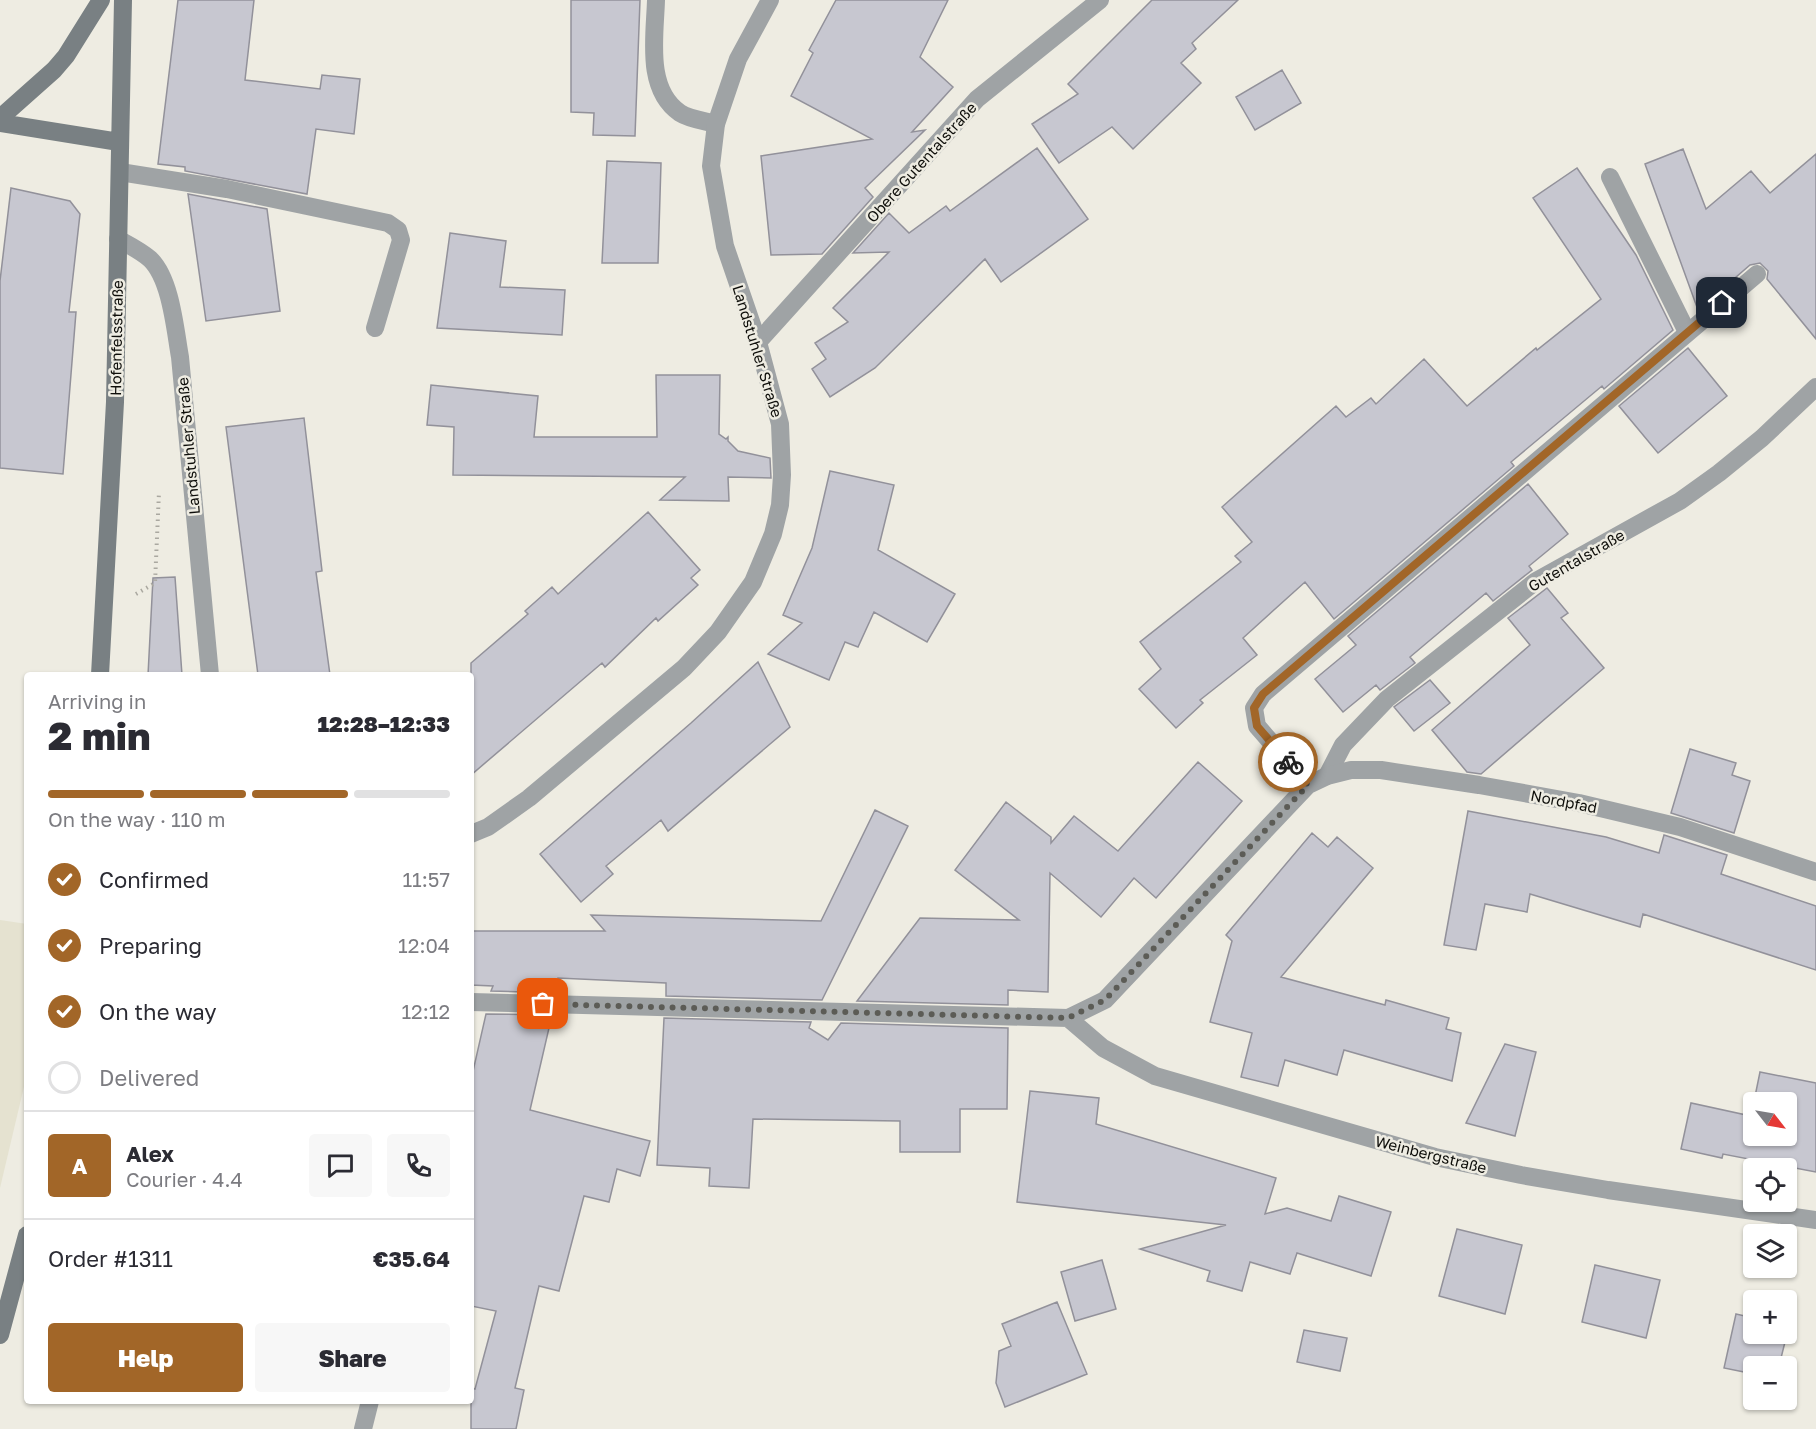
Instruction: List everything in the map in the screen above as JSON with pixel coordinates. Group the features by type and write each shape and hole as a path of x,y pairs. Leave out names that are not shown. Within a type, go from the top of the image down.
{"main road":[{"path":"0,117 54,70 66,56 100,0"},
{"name":"Hofenfelsstraße","path":"100,672 115,392 123,0"},
{"path":"0,123 119,142"},
{"path":"0,1335 24,1246"}],"street":[{"path":"656,0 654,56 657,80 668,100 681,114 716,124"},
{"name":"Landstuhler Straße","path":"474,832 495,822 529,798 684,668 718,632 753,582 773,534 780,505 782,475 780,423 758,342 725,246 711,166 716,124 738,59 770,0"},
{"name":"Obere Gutentalstraße","path":"758,342 977,99 1100,0"},
{"path":"120,172 228,189 388,223 398,230 401,240 375,328"},
{"path":"1610,177 1687,332"},
{"name":"Landstuhler Straße","path":"118,239 151,260 164,280 173,318 180,357 210,672"},
{"path":"474,1002 1068,1018 1105,1000 1308,785 1257,726 1254,708 1263,694 1757,274"},
{"name":"Gutentalstraße","path":"1327,776 1343,745 1387,699 1536,581 1680,501 1719,473 1762,438 1816,387"},
{"name":"Nordpfad","path":"1308,785 1327,776 1350,770 1381,770 1479,785 1579,803 1680,827 1816,872"},
{"name":"Weinbergstraße","path":"1068,1018 1103,1048 1155,1076 1435,1157 1597,1188 1816,1220"},
{"path":"363,1429 368,1404"}],"path":[{"path":"104,611 155,583 159,488"}],"shaded area":[{"path":"0,920 24,924 24,1087 0,1188"}],"building":[{"path":"178,0 254,0 245,80 320,89 322,75 360,79 354,134 316,129 307,194 185,171 185,167 158,164"},
{"path":"571,0 640,0 635,136 593,135 594,113 571,112"},
{"path":"836,0 948,0 920,57 953,87 912,132 925,130 865,188 873,197 822,254 771,255 761,156 872,139 791,96 813,53 809,50"},
{"path":"1152,0 1238,0 1192,43 1196,49 1181,63 1201,83 1133,149 1112,127 1059,163 1032,124 1078,94 1068,84"},
{"path":"1282,70 1301,103 1255,130 1236,97"},
{"path":"1037,148 1088,219 1001,282 985,259 875,368 830,397 812,369 826,359 815,343 848,322 833,308 889,252 853,253 889,213 909,233 946,206 950,211"},
{"path":"1683,149 1706,209 1751,171 1770,193 1816,154 1816,339 1767,279 1768,271 1760,263 1750,265 1698,310 1645,164"},
{"path":"607,161 661,163 658,263 602,263"},
{"path":"1577,168 1636,255 1673,330 1604,389 1602,386 1511,462 1514,466 1334,619 1305,582 1243,638 1257,655 1200,700 1203,703 1176,728 1139,689 1161,669 1140,642 1241,562 1235,556 1252,542 1222,507 1336,406 1346,417 1371,398 1376,404 1424,359 1467,406 1536,348 1537,350 1601,299 1533,198"},
{"path":"11,188 70,201 80,214 69,312 76,312 63,474 0,468 0,281"},
{"path":"188,194 267,209 280,311 206,321"},
{"path":"450,233 506,241 500,287 565,290 562,335 437,328"},
{"path":"1688,348 1727,396 1658,453 1619,406"},
{"path":"656,375 720,375 719,434 726,439 728,437 728,441 738,451 770,458 771,478 728,477 729,501 660,500 685,477 453,475 454,427 427,425 431,385 538,396 534,437 657,437"},
{"path":"304,418 322,571 316,572 330,672 258,672 226,427"},
{"path":"830,471 894,485 878,550 955,594 927,642 874,612 858,647 845,642 829,680 768,654 802,623 783,615 812,548"},
{"path":"1528,484 1568,534 1529,566 1532,570 1493,601 1486,593 1410,657 1415,663 1380,690 1376,685 1343,712 1315,679 1356,645 1348,636"},
{"path":"648,512 700,570 691,578 698,585 658,621 656,618 605,667 602,663 474,772 474,672 471,672 471,663 528,614 525,611 552,587 558,594"},
{"path":"175,577 182,672 148,672 153,578"},
{"path":"1547,588 1568,613 1561,618 1604,668 1481,774 1467,772 1432,730 1530,645 1508,618"},
{"path":"758,662 790,727 668,831 661,820 606,866 613,874 581,902 540,854"},
{"path":"1430,680 1450,703 1414,731 1394,707"},
{"path":"1690,749 1736,763 1732,775 1750,781 1734,833 1671,813"},
{"path":"1198,762 1242,801 1156,898 1134,878 1101,917 1050,873 1048,992 1008,990 1008,1005 857,1001 920,918 1019,920 955,870 1006,802 1051,837 1051,843 1074,816 1118,851"},
{"path":"875,810 908,826 822,1000 666,996 666,983 558,978 557,993 491,991 493,986 474,985 474,931 605,931 591,915 821,921"},
{"path":"1468,811 1606,837 1659,853 1664,835 1727,855 1721,874 1816,906 1816,970 1643,914 1640,927 1530,894 1527,912 1485,904 1476,950 1444,945"},
{"path":"1312,833 1328,847 1337,837 1373,868 1281,977 1385,1005 1386,1000 1449,1018 1446,1029 1461,1033 1452,1081 1344,1050 1337,1075 1285,1060 1278,1086 1241,1077 1252,1033 1210,1022 1232,941 1226,935"},
{"path":"486,1014 552,1015 530,1110 650,1141 640,1176 617,1169 609,1202 584,1196 559,1291 539,1286 515,1388 524,1390 516,1429 471,1429 471,1404 474,1404 474,1389 496,1311 474,1307 474,1067"},
{"path":"664,1018 811,1022 809,1028 828,1040 841,1023 1008,1028 1007,1109 960,1109 960,1152 900,1152 900,1121 753,1119 749,1188 709,1186 710,1168 657,1165"},
{"path":"1505,1044 1536,1052 1515,1136 1466,1123"},
{"path":"1760,1072 1816,1083 1816,1172 1797,1168 1797,1158 1744,1158 1723,1154 1722,1158 1681,1149 1691,1103 1743,1114 1743,1146 1797,1146 1797,1092 1756,1092"},
{"path":"1030,1091 1099,1098 1096,1124 1276,1178 1265,1214 1287,1208 1331,1221 1339,1196 1391,1212 1371,1276 1297,1253 1290,1274 1250,1262 1242,1291 1207,1281 1210,1271 1140,1249 1226,1225 1017,1202"},
{"path":"1457,1229 1522,1245 1505,1314 1439,1296"},
{"path":"1102,1260 1116,1309 1075,1321 1061,1272"},
{"path":"1595,1265 1660,1280 1646,1338 1582,1322"},
{"path":"1057,1302 1087,1374 1005,1407 996,1383 999,1351 1011,1346 1002,1324"},
{"path":"1736,1314 1743,1316 1743,1344 1784,1344 1782,1356 1743,1356 1743,1372 1724,1368"},
{"path":"1304,1330 1347,1338 1340,1371 1297,1362"}],"way so far":[{"path":"543,1004 1068,1018 1105,1000 1308,785 1288,762"}],"route":[{"path":"1288,762 1257,726 1254,708 1263,694 1722,303"}]}
